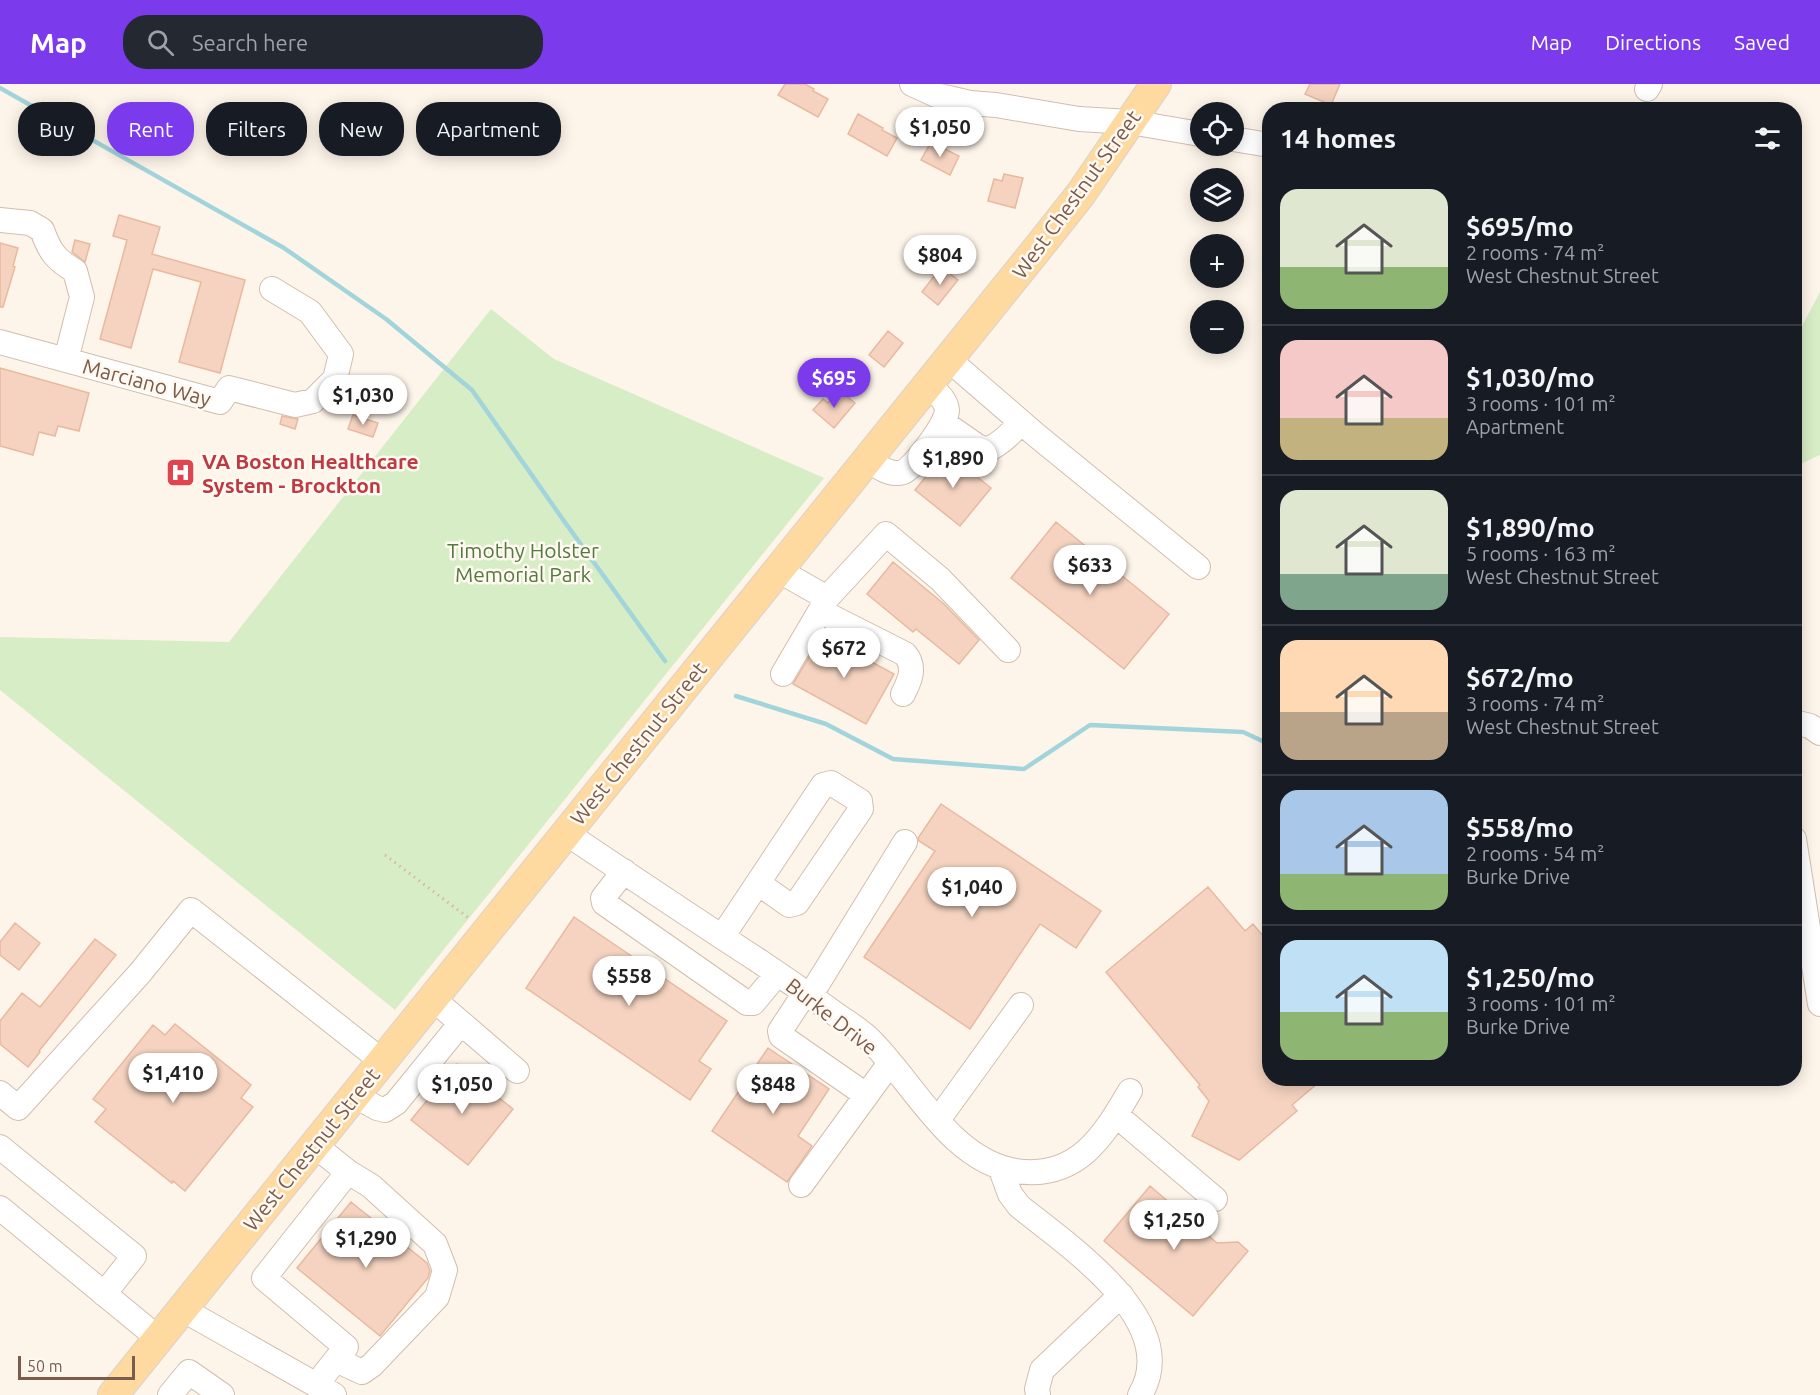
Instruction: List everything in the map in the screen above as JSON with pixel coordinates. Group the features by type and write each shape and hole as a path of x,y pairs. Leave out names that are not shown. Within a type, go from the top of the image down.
{"main road":[{"name":"West Chestnut Street","path":"113,1395 1073,204 1155,84"}],"street":[{"path":"912,84 936,95 970,103 1088,120 1130,122 1190,132"},
{"path":"1244,141 1262,144"},
{"path":"0,220 30,223 42,230 49,250 59,261 75,272 82,297 66,360"},
{"name":"Marciano Way","path":"0,342 220,402 229,388 295,405 313,401 336,379 341,354 310,312 272,289"},
{"path":"948,359 1198,567"},
{"path":"867,460 886,471 904,472 928,446 944,423 947,411 944,402 928,384"},
{"path":"944,423 977,446 987,450 996,447 1021,422"},
{"path":"783,674 823,604 885,534 940,579 1008,650"},
{"path":"778,570 823,604 905,654 910,660 912,670 910,681 903,694"},
{"path":"1802,724 1820,733"},
{"path":"722,937 823,785 831,783 860,801 861,809 796,903 789,905 758,883"},
{"name":"Burke Drive","path":"566,832 867,1037 963,1146 1000,1167 1016,1171 1044,1171 1071,1162 1097,1142 1130,1092"},
{"path":"866,1095 781,1036 780,1031 807,994 905,842"},
{"path":"624,872 603,898 604,903 747,1003 753,1003 777,974"},
{"path":"1802,890 1820,1004"},
{"path":"0,1093 18,1108 140,972 191,910 382,1061"},
{"path":"432,998 517,1071"},
{"path":"938,1120 1021,1005"},
{"path":"354,1095 376,1108 386,1110 396,1103 461,1023"},
{"path":"801,1185 890,1063"},
{"path":"1116,1115 1215,1199"},
{"path":"314,1144 348,1172 371,1186 435,1244 445,1270 437,1297 372,1365 362,1372 336,1360"},
{"path":"0,1147 134,1256 104,1294"},
{"path":"1000,1167 1010,1194 1019,1206 1094,1268 1121,1295 1136,1317 1149,1346 1150,1362 1148,1376 1140,1395"},
{"path":"182,1309 325,1390 336,1360 346,1347 264,1278 348,1172"},
{"path":"0,1208 158,1338"},
{"path":"1038,1395 1036,1389 1042,1370 1121,1295"},
{"path":"170,1395 189,1371 222,1395"}],"path":[{"path":"386,855 486,931"}],"green space":[{"path":"1820,292 1820,455 1802,463 1802,326"},
{"name":"Timothy Holster Memorial Park","path":"491,309 554,359 824,478 395,1010 0,690 0,637 229,642"}],"building":[{"path":"785,84 805,84 828,99 818,117 778,95"},
{"path":"1310,84 1340,84 1332,102 1324,102 1305,94"},
{"path":"858,114 897,138 887,156 848,134"},
{"path":"931,142 959,156 950,175 921,160"},
{"path":"1004,174 1023,178 1015,208 988,201 994,179 1002,181"},
{"path":"119,215 160,227 152,254 245,280 220,373 179,362 201,282 153,269 131,348 100,339 127,240 113,236"},
{"path":"75,240 90,244 85,262 72,252"},
{"path":"0,243 18,248 3,307 0,307"},
{"path":"941,267 958,280 938,305 922,292"},
{"path":"888,331 903,343 884,367 869,355"},
{"path":"0,368 89,393 79,431 58,426 55,436 39,432 33,455 0,446"},
{"path":"839,390 855,403 834,428 813,410 823,399 828,403"},
{"path":"353,415 378,423 373,437 348,429"},
{"path":"282,416 298,419 295,429 280,424"},
{"path":"946,452 991,488 960,526 915,490"},
{"path":"1056,522 1169,614 1124,669 1011,578"},
{"path":"893,562 944,604 979,640 959,664 916,629 913,632 867,594"},
{"path":"822,635 894,674 866,724 793,684"},
{"path":"941,804 1101,911 1076,948 1040,924 970,1029 864,957 935,851 918,838"},
{"path":"1208,887 1245,931 1253,924 1262,935 1262,1086 1315,1086 1292,1105 1297,1111 1239,1160 1192,1136 1209,1101 1198,1087 1200,1085 1106,972"},
{"path":"574,917 727,1021 699,1061 711,1069 690,1100 526,988"},
{"path":"15,923 40,943 19,970 0,955 0,942"},
{"path":"95,939 116,955 28,1067 0,1044 0,1021 22,993 40,1007"},
{"path":"175,1024 251,1085 241,1098 253,1107 185,1191 95,1122 106,1109 93,1099 153,1025 165,1035"},
{"path":"768,1048 829,1089 798,1136 812,1146 787,1182 712,1131"},
{"path":"457,1064 513,1109 468,1165 411,1120"},
{"path":"1150,1186 1217,1243 1238,1242 1248,1251 1193,1316 1104,1241"},
{"path":"351,1202 427,1263 430,1271 428,1278 380,1336 297,1268"}],"waterway":[{"path":"0,88 284,248 386,319 472,390 665,661"},
{"path":"736,696 826,724 893,759 1024,769 1090,725 1243,732 1262,741"}],"place":[{"name":"VA Boston Healthcare System - Brockton","path":"181,473"}]}
